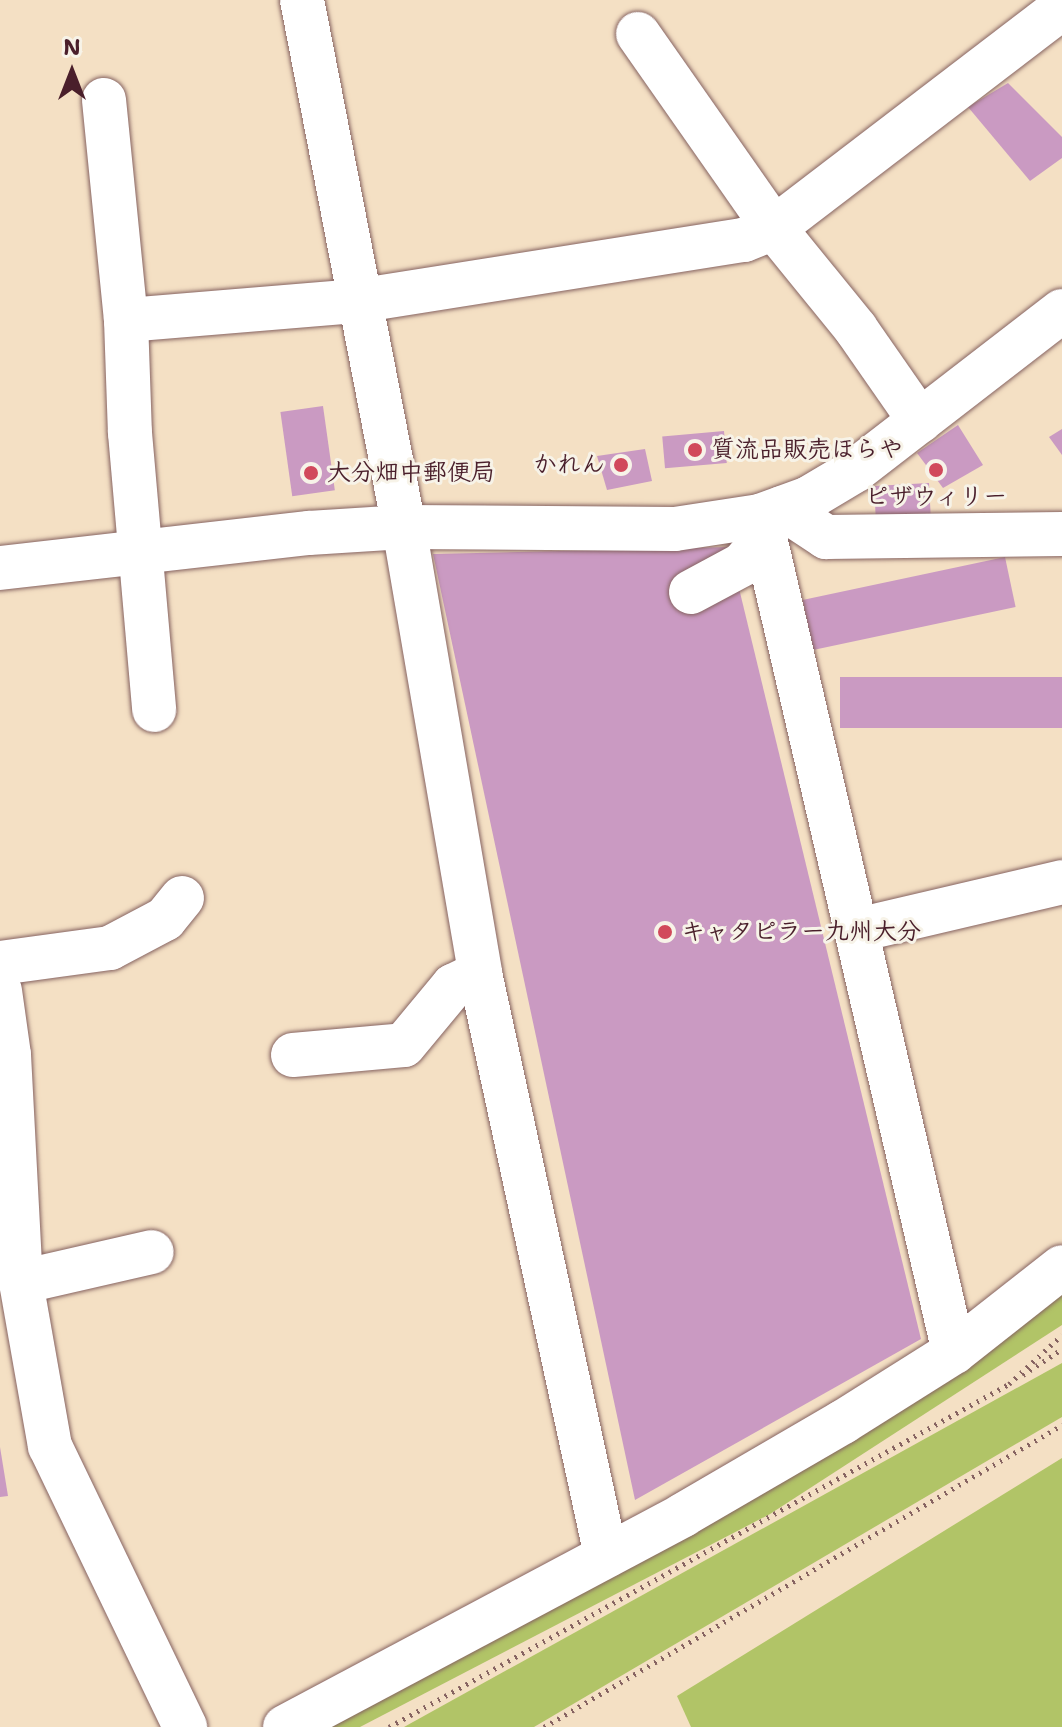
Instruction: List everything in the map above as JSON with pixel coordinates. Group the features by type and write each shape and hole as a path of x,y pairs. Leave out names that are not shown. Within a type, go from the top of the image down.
{"street":[{"path":"302,0 331,135 357,301 404,527 480,973 606,1556"},
{"path":"126,320 357,301 744,240 774,228 1062,8"},
{"path":"638,34 774,228 856,329 920,421"},
{"path":"104,100 126,320 140,552 154,710"},
{"path":"691,592 743,564 769,521 833,485 1062,311"},
{"path":"769,521 954,1352"},
{"path":"0,568 404,527 675,529 769,521 826,537 1062,534"},
{"path":"858,930 1062,882"},
{"path":"0,963 110,948 165,919 182,898"},
{"path":"293,1055 404,1045 453,986 480,973"},
{"path":"0,991 9,1055 21,1282 50,1446 185,1727"},
{"path":"21,1282 152,1252"},
{"path":"285,1727 751,1477 954,1352 1062,1267"}],"path":[{"path":"1009,1384 1062,1335"},
{"path":"389,1727 1009,1384 1062,1349"},
{"path":"544,1727 1062,1425"}],"green space":[{"path":"1062,1291 1062,1325 770,1514 360,1727 307,1727"},
{"path":"1062,1363 1062,1417 534,1727 404,1727"},
{"path":"1062,1458 1062,1727 691,1727 677,1696"}],"building":[{"path":"1008,83 1062,137 1062,158 1030,181 968,107"},
{"path":"323,406 335,490 292,496 280,412"},
{"path":"958,425 983,465 943,488 917,453"},
{"path":"1062,429 1062,455 1049,437"},
{"path":"724,431 727,463 665,468 662,436"},
{"path":"645,449 652,481 607,490 597,456"},
{"path":"929,483 931,521 876,524 874,486"},
{"path":"729,547 921,1339 635,1500 433,554"},
{"path":"1005,557 1016,607 813,650 803,600"},
{"path":"840,677 1062,677 1062,728 840,728"},
{"path":"0,1447 8,1496 0,1497"}],"place":[{"name":"質流品販売ほらや","path":"695,450"},
{"name":"かれん","path":"621,465"},
{"name":"ピザウィリー","path":"936,470"},
{"name":"大分畑中郵便局","path":"311,473"},
{"name":"キャタピラー九州大分","path":"665,932"}]}
